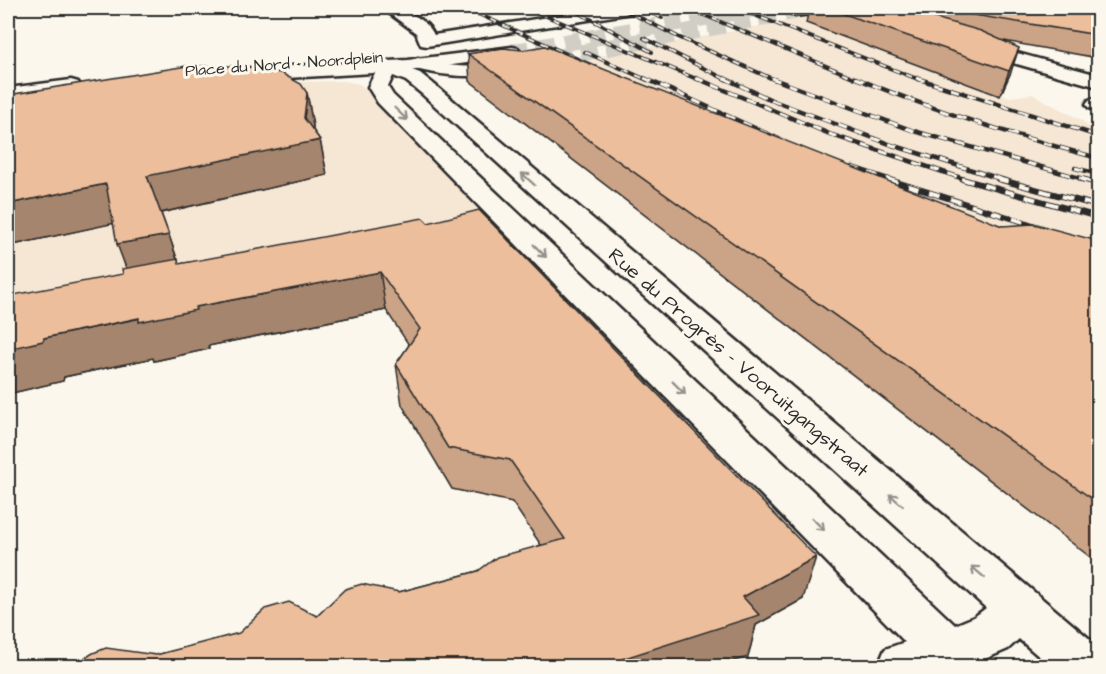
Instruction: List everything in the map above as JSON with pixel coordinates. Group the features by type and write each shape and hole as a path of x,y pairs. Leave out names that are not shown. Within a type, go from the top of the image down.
{"street":[{"path":"377,20 393,10 424,31 426,41 632,8"},
{"path":"803,10 855,14"},
{"name":"Place du Nord - Noordplein","path":"393,62 440,50 493,41"},
{"path":"960,42 1098,105"},
{"path":"960,42 1075,66 1098,76"},
{"path":"960,42 1098,81"},
{"name":"Place du Nord - Noordplein","path":"222,71 393,62 457,62 512,52"},
{"path":"393,62 378,87 385,99 495,224 938,662 991,633 1020,609"},
{"name":"Place du Nord - Noordplein","path":"393,62 453,73 473,73 529,63"},
{"name":"Rue du Progrès - Vooruitgangstraat","path":"393,62 413,76 1085,666"},
{"path":"8,108 40,97 90,90"},
{"path":"8,94 40,97"},
{"path":"495,224 562,207"}],"shaded area":[{"path":"814,16 809,23 933,71 1010,97 1032,94 1081,120 1098,134 1098,279 573,61"},
{"path":"344,81 359,84 365,88 476,200 480,205 479,210 473,216 8,308 8,117 249,83"}],"building":[{"path":"827,8 874,10 900,8 981,31 1019,48 1009,71"},
{"path":"946,8 1098,8 1098,35 968,14"},
{"path":"545,46 1002,226 1034,224 1098,241 1098,503 468,54 503,48 522,50"},
{"path":"187,66 243,66 281,73 301,84 307,93 304,118 320,140 147,176 169,235 117,244 106,184 8,204 8,95"},
{"path":"479,210 816,557 743,597 759,615 600,666 72,666 106,648 156,655 239,633 265,609 289,602 317,616 345,589 362,584 399,592 478,571 497,557 565,539 510,460 448,448 396,364 420,329 380,272 195,307 196,310 139,322 139,318 44,338 43,341 8,349 8,296 123,274 122,269 178,259 179,264 423,218 428,223"}],"tunnel":[{"path":"512,52 758,8"},
{"path":"529,63 795,11"}],"railway":[{"path":"465,8 600,69"},
{"path":"527,8 699,80"},
{"path":"570,8 652,52"},
{"path":"621,8 678,37 775,80"},
{"path":"641,8 662,18"},
{"path":"687,8 860,80"},
{"path":"736,8 920,80"},
{"path":"644,38 727,80"},
{"path":"585,52 647,80"},
{"path":"644,78 779,139"},
{"path":"696,78 832,135 967,180"},
{"path":"724,78 774,101"},
{"path":"771,78 914,131 1087,180"},
{"path":"856,78 975,122 1098,158"},
{"path":"916,78 1098,136"},
{"path":"774,101 892,145 1004,180"},
{"path":"774,101 778,103"},
{"path":"852,167 891,180"},
{"path":"1075,168 1098,174"},
{"path":"887,179 1046,229"},
{"path":"962,179 1098,217"},
{"path":"998,179 1098,206"},
{"path":"1081,179 1098,183"}]}
